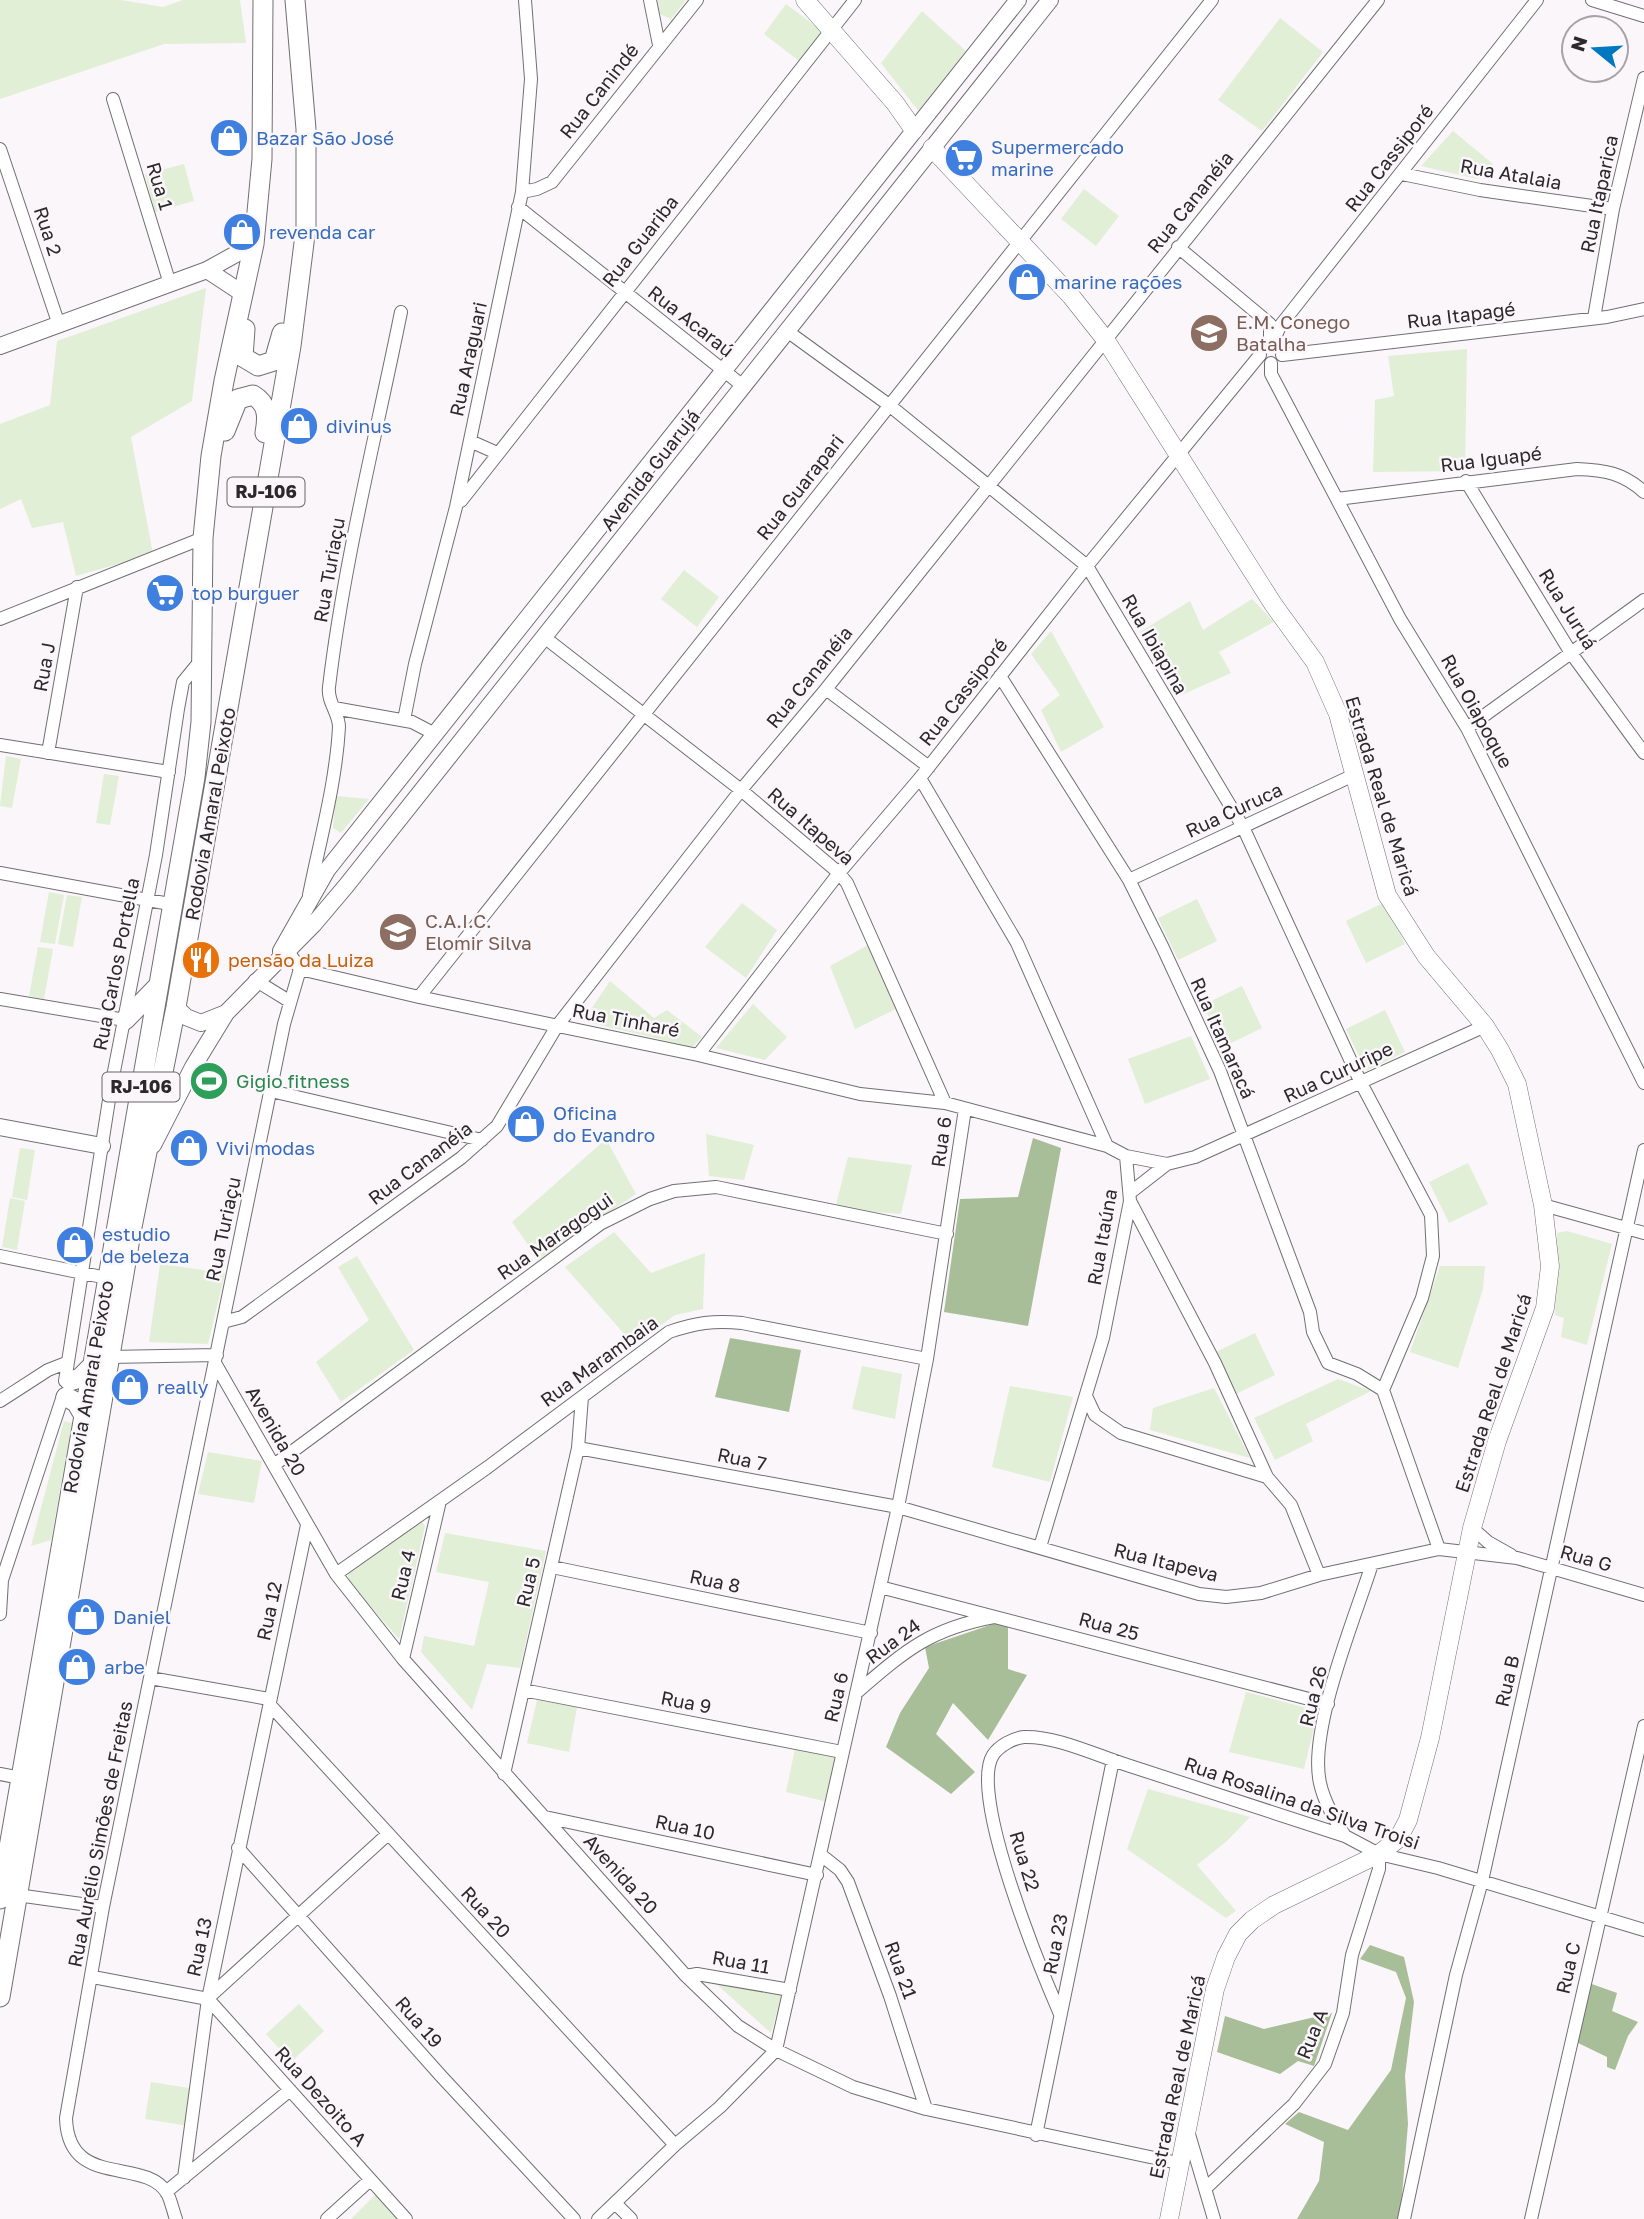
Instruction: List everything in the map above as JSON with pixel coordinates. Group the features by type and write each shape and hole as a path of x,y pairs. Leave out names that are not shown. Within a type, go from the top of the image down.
{"highway":[{"name":"Rodovia Amaral Peixoto","path":"0,1997 21,1778 83,1414 101,1362 107,1278 195,777 201,687 203,538 211,456 254,244 262,159 262,0"},
{"name":"Rodovia Amaral Peixoto","path":"8,1897 101,1362 176,1007 289,357 306,226 304,108 295,0"},
{"path":"262,159 267,180 264,230 243,348 247,362 258,366 274,361 289,300 299,220 299,139 304,108"},
{"path":"201,687 208,664 213,554 227,421 238,399 253,395 262,400 267,412 244,572 245,608"},
{"path":"125,1020 160,984"},
{"path":"83,1414 66,1384 80,1378 101,1362"}],"main road":[{"name":"Estrada Real de Maricá","path":"805,0 895,103 914,130"},
{"name":"Estrada Real de Maricá","path":"932,148 1020,240 1105,339 1177,455 1315,662 1338,714 1376,858 1394,909 1426,956 1485,1026 1517,1084 1543,1205 1550,1266 1545,1308 1497,1441 1472,1528 1430,1738 1408,1820 1398,1839 1379,1854 1274,1905 1238,1934 1226,1957 1215,1989 1178,2163 1169,2219"}],"street":[{"name":"Rua Araguari","path":"404,720 415,664 456,507 522,192 530,79 525,0"},
{"path":"650,0 659,45"},
{"name":"Rua Canindé","path":"522,192 552,182 697,0"},
{"name":"Rua Guariba","path":"456,507 855,0"},
{"name":"Avenida Guarujá","path":"282,955 309,897 339,854 1018,0"},
{"name":"Avenida Guarujá","path":"144,1163 193,1067 226,1013 359,869 1050,0"},
{"name":"Rua Guarapari","path":"419,998 641,715 1212,0"},
{"name":"Rua Cananéia","path":"223,1322 242,1317 482,1140 497,1126 558,1026 741,790 826,689 1378,0"},
{"name":"Rua Cassiporé","path":"1266,359 1261,347 1272,340 1280,326 1536,0"},
{"path":"1592,0 1644,16"},
{"name":"Rua Itaparica","path":"1594,318 1613,209 1644,78"},
{"name":"Rua 1","path":"113,99 170,284"},
{"name":"Estrada Real de Maricá","path":"914,130 921,127 931,130 936,141 932,148"},
{"name":"Rua 2","path":"0,149 59,325"},
{"name":"Rua Atalaia","path":"1402,174 1480,190 1613,209"},
{"name":"Rua Acaraú","path":"518,207 743,386"},
{"path":"0,346 207,270 254,244"},
{"path":"1178,247 1270,324 1272,340 1282,347 1282,355"},
{"path":"207,270 242,293"},
{"name":"Rua Itapagé","path":"1282,355 1594,318 1644,309"},
{"name":"Rua Turiaçu","path":"309,897 337,749 339,724 329,688 351,550 401,312"},
{"name":"Rua Ibiapina","path":"787,331 889,405 1087,566 1243,827 1360,1083 1431,1215 1433,1256 1422,1298 1383,1390"},
{"name":"Rua Cassiporé","path":"698,1055 839,873 925,773 1177,455 1266,359 1282,355"},
{"name":"Rua Oiapoque","path":"1266,359 1271,374 1400,619 1467,728 1644,1083"},
{"path":"470,441 497,453"},
{"name":"Rua Iguapé","path":"1337,499 1577,468 1610,471 1632,481 1644,492"},
{"name":"Rua Juruá","path":"1466,481 1571,653 1644,752"},
{"path":"0,619 203,538"},
{"name":"Rua J","path":"48,753 77,587"},
{"path":"1467,728 1644,600"},
{"name":"Rua Itapeva","path":"544,637 641,715 741,790 839,873 847,883 945,1103"},
{"name":"Rua Carlos Portella","path":"0,1614 1,1581 66,1384 102,1146 183,682 201,660"},
{"name":"Rua Itamaracá","path":"1000,676 1129,880 1220,1071 1242,1136 1310,1312 1313,1332 1328,1363 1357,1374 1383,1390"},
{"path":"826,689 925,773 1017,943 1107,1146"},
{"path":"334,708 404,720 435,734"},
{"path":"453,711 472,727"},
{"path":"0,745 169,772"},
{"name":"Rua Curuca","path":"1129,880 1356,774"},
{"path":"321,835 328,846 359,869"},
{"path":"0,873 174,905"},
{"path":"282,955 300,969"},
{"name":"Rua Turiaçu","path":"216,1359 289,1001 300,969"},
{"name":"Rua Tinharé","path":"300,969 419,998 698,1055 860,1094 945,1103"},
{"path":"256,980 289,1001"},
{"path":"0,999 125,1020"},
{"path":"176,1007 186,1017 201,1023 226,1013"},
{"name":"Rua Cururipe","path":"1126,1156 1167,1164 1195,1157 1485,1026"},
{"path":"271,1091 482,1140"},
{"path":"945,1103 1107,1146 1126,1156"},
{"name":"Rua 6","path":"776,2050 898,1507 927,1359 965,1109"},
{"path":"0,1127 102,1146"},
{"name":"Rua B","path":"1404,2219 1456,1975 1482,1881 1644,1150"},
{"name":"Rua Itaúna","path":"1086,1396 1102,1338 1131,1197 1126,1156"},
{"path":"1167,1164 1131,1197 1215,1363 1267,1477 1291,1506 1320,1575"},
{"name":"Rua Maragogui","path":"274,1465 600,1224 650,1199 674,1191 716,1187 947,1234"},
{"path":"1543,1205 1644,1233"},
{"path":"0,1256 107,1278"},
{"name":"Rua Marambaia","path":"337,1574 669,1332 713,1320 927,1359"},
{"path":"101,1362 216,1359"},
{"name":"Avenida 20","path":"216,1359 307,1525 337,1574 403,1659 686,1976 738,2026 776,2050 853,2087 926,2109 1036,2135 1178,2163"},
{"name":"Rua Aurélio Simões de Freitas","path":"166,2192 146,2177 95,2165 70,2144 66,2134 66,2118 93,1977 103,1907 216,1359"},
{"path":"0,1401 48,1370 66,1384"},
{"path":"1383,1390 1439,1549"},
{"path":"1086,1396 1095,1415 1121,1433 1267,1477"},
{"path":"1040,1547 1086,1396"},
{"name":"Rua 5","path":"504,1774 578,1448 582,1397"},
{"name":"Rua 7","path":"578,1448 898,1507"},
{"name":"Rua 4","path":"403,1659 440,1501"},
{"name":"Rua Itapeva","path":"898,1507 1199,1594 1226,1597 1261,1593 1320,1575 1439,1549 1468,1554"},
{"name":"Rua 12","path":"270,1702 307,1525"},
{"name":"Rua G","path":"1472,1528 1488,1542 1517,1558"},
{"name":"Rua G","path":"1468,1554 1517,1558 1644,1595"},
{"name":"Rua 26","path":"1345,1836 1332,1815 1319,1781 1319,1753 1328,1704 1372,1564"},
{"name":"Rua 8","path":"552,1567 871,1633"},
{"name":"Rua 25","path":"880,1587 1328,1704"},
{"name":"Rua 24","path":"856,1693 924,1639 946,1628 998,1616"},
{"path":"150,1678 270,1702"},
{"name":"Rua 9","path":"523,1690 842,1752"},
{"name":"Rua 20","path":"270,1702 675,2145"},
{"name":"Rua 13","path":"208,1998 270,1702"},
{"name":"Rua C","path":"1531,2219 1644,1726"},
{"name":"Rua Rosalina da Silva Troisi","path":"993,1755 1003,1744 1021,1737 1042,1738 1345,1836 1379,1854 1482,1881 1644,1930"},
{"name":"Rua 22","path":"993,1755 987,1772 998,1839 1009,1880 1060,2014"},
{"name":"Rua 23","path":"1036,2135 1112,1760"},
{"path":"0,1774 21,1778"},
{"name":"Rua 10","path":"545,1817 817,1875"},
{"name":"Rua 13","path":"208,1998 388,1834"},
{"name":"Rua 19","path":"238,1849 441,2076 574,2219"},
{"name":"Rua A","path":"1206,2188 1294,2104 1325,2064 1343,2013 1352,1955 1380,1869 1379,1854"},
{"name":"Rua 21","path":"821,1855 841,1870 848,1882 890,1996 926,2109"},
{"path":"8,1897 103,1907"},
{"name":"Rua 11","path":"686,1976 697,1974 790,1990"},
{"path":"93,1977 208,1998 184,2178"},
{"name":"Rua Dezoito A","path":"208,1998 406,2219"},
{"path":"598,2219 675,2145 720,2107 776,2050"},
{"path":"176,2219 166,2192 290,2090"},
{"path":"1186,2127 1214,2219"},
{"path":"327,2219 370,2180"},
{"path":"615,2204 631,2219"}],"green space":[{"path":"0,0 121,0 163,7 183,0 240,0 246,43 164,44 0,99"},
{"path":"658,0 686,0 671,19 660,14"},
{"path":"786,4 822,31 799,61 764,34"},
{"path":"922,11 966,51 920,113 881,63"},
{"path":"1280,18 1323,52 1262,131 1218,100"},
{"path":"1453,131 1493,164 1477,179 1421,166"},
{"path":"184,164 194,201 155,212 145,174"},
{"path":"1084,189 1119,216 1096,246 1061,219"},
{"path":"206,288 192,401 131,437 153,554 76,576 63,522 32,528 21,499 0,509 0,424 50,405 57,341"},
{"path":"1467,349 1465,471 1373,472 1375,400 1394,396 1388,356"},
{"path":"684,570 719,597 697,627 661,599"},
{"path":"1252,599 1274,622 1219,652 1231,673 1177,697 1140,632 1190,601 1203,630"},
{"path":"1051,631 1104,727 1061,752 1041,710 1060,695 1031,654"},
{"path":"6,756 21,759 12,808 0,806"},
{"path":"104,774 119,776 110,825 96,823"},
{"path":"336,796 369,799 341,833 333,828"},
{"path":"49,892 64,895 55,944 40,942"},
{"path":"67,895 82,897 73,947 58,944"},
{"path":"1197,899 1217,941 1178,960 1158,918"},
{"path":"1385,902 1405,944 1366,963 1346,921"},
{"path":"742,903 777,930 746,978 705,947"},
{"path":"870,944 898,1008 855,1029 830,966"},
{"path":"38,947 53,949 44,999 29,996"},
{"path":"610,981 654,1018 667,1010 702,1037 693,1047 583,1021"},
{"path":"1242,986 1262,1028 1223,1047 1203,1005"},
{"path":"753,1004 787,1037 765,1060 716,1048"},
{"path":"1385,1010 1405,1052 1366,1071 1346,1029"},
{"path":"1191,1036 1210,1079 1145,1104 1128,1059"},
{"path":"706,1134 754,1145 744,1180 709,1176"},
{"path":"1033,1138 1061,1148 1028,1326 944,1312 960,1199 1018,1197"},
{"path":"606,1139 636,1194 539,1260 512,1222"},
{"path":"20,1148 35,1150 27,1200 12,1197"},
{"path":"848,1157 912,1165 901,1214 835,1209"},
{"path":"1468,1163 1488,1204 1449,1223 1429,1182"},
{"path":"10,1198 25,1201 17,1250 2,1247"},
{"path":"1567,1231 1612,1244 1587,1345 1561,1337 1564,1318 1555,1315 1557,1233"},
{"path":"614,1232 651,1273 705,1253 703,1309 675,1315 634,1345 565,1267"},
{"path":"357,1256 414,1350 341,1402 316,1362 369,1320 338,1267"},
{"path":"160,1264 225,1273 208,1344 149,1342"},
{"path":"1440,1266 1485,1266 1483,1289 1458,1368 1410,1352"},
{"path":"1255,1333 1275,1375 1236,1394 1216,1352"},
{"path":"730,1338 801,1350 789,1412 715,1397"},
{"path":"862,1366 902,1374 895,1419 852,1409"},
{"path":"1338,1379 1371,1391 1306,1424 1313,1441 1275,1460 1254,1418"},
{"path":"1010,1386 1073,1397 1050,1482 992,1467"},
{"path":"1214,1388 1250,1458 1150,1430 1153,1408"},
{"path":"64,1421 72,1423 51,1540 31,1546"},
{"path":"208,1452 262,1461 254,1503 198,1494"},
{"path":"420,1519 425,1526 399,1639 348,1581 349,1569"},
{"path":"445,1533 546,1551 520,1668 487,1664 472,1710 421,1652 424,1636 474,1646 489,1582 436,1572"},
{"path":"1008,1619 1008,1669 1027,1675 988,1740 953,1703 936,1734 975,1772 951,1794 886,1747 900,1713 929,1668 925,1647"},
{"path":"1246,1692 1318,1711 1304,1769 1229,1752"},
{"path":"537,1700 577,1707 569,1752 527,1743"},
{"path":"795,1749 835,1757 828,1802 786,1792"},
{"path":"1148,1789 1250,1817 1227,1841 1197,1865 1236,1911 1226,1918 1127,1849"},
{"path":"1370,1945 1404,1957 1414,2002 1405,2076 1408,2124 1400,2219 1297,2219 1319,2181 1324,2142 1285,2124 1299,2112 1348,2130 1391,2070 1406,1998 1396,1972 1360,1959"},
{"path":"713,1981 782,1994 771,2033"},
{"path":"1589,1983 1617,1993 1612,2011 1638,2022 1628,2036 1615,2070 1607,2067 1607,2057 1574,2041"},
{"path":"299,2004 324,2031 291,2062 266,2034"},
{"path":"1332,2013 1314,2066 1298,2061 1280,2074 1217,2052 1225,2016 1264,2029"},
{"path":"151,2082 195,2089 189,2126 145,2119"},
{"path":"375,2195 399,2219 351,2219"}],"place":[{"name":"Bazar São José","path":"229,138"},
{"name":"Supermercado marine","path":"964,158"},
{"name":"revenda car","path":"242,232"},
{"name":"marine rações","path":"1027,282"},
{"name":"E.M. Conego Batalha","path":"1209,333"},
{"name":"divinus","path":"299,426"},
{"name":"top burguer","path":"165,593"},
{"name":"C.A.I.C. Elomir Silva","path":"398,932"},
{"name":"pensão da Luiza","path":"201,960"},
{"name":"Gigio fitness","path":"209,1081"},
{"name":"Oficina do Evandro","path":"526,1124"},
{"name":"Vivi modas","path":"189,1148"},
{"name":"estudio de beleza","path":"75,1245"},
{"name":"really","path":"130,1387"},
{"name":"Daniel","path":"86,1617"},
{"name":"arbe","path":"77,1667"}]}
